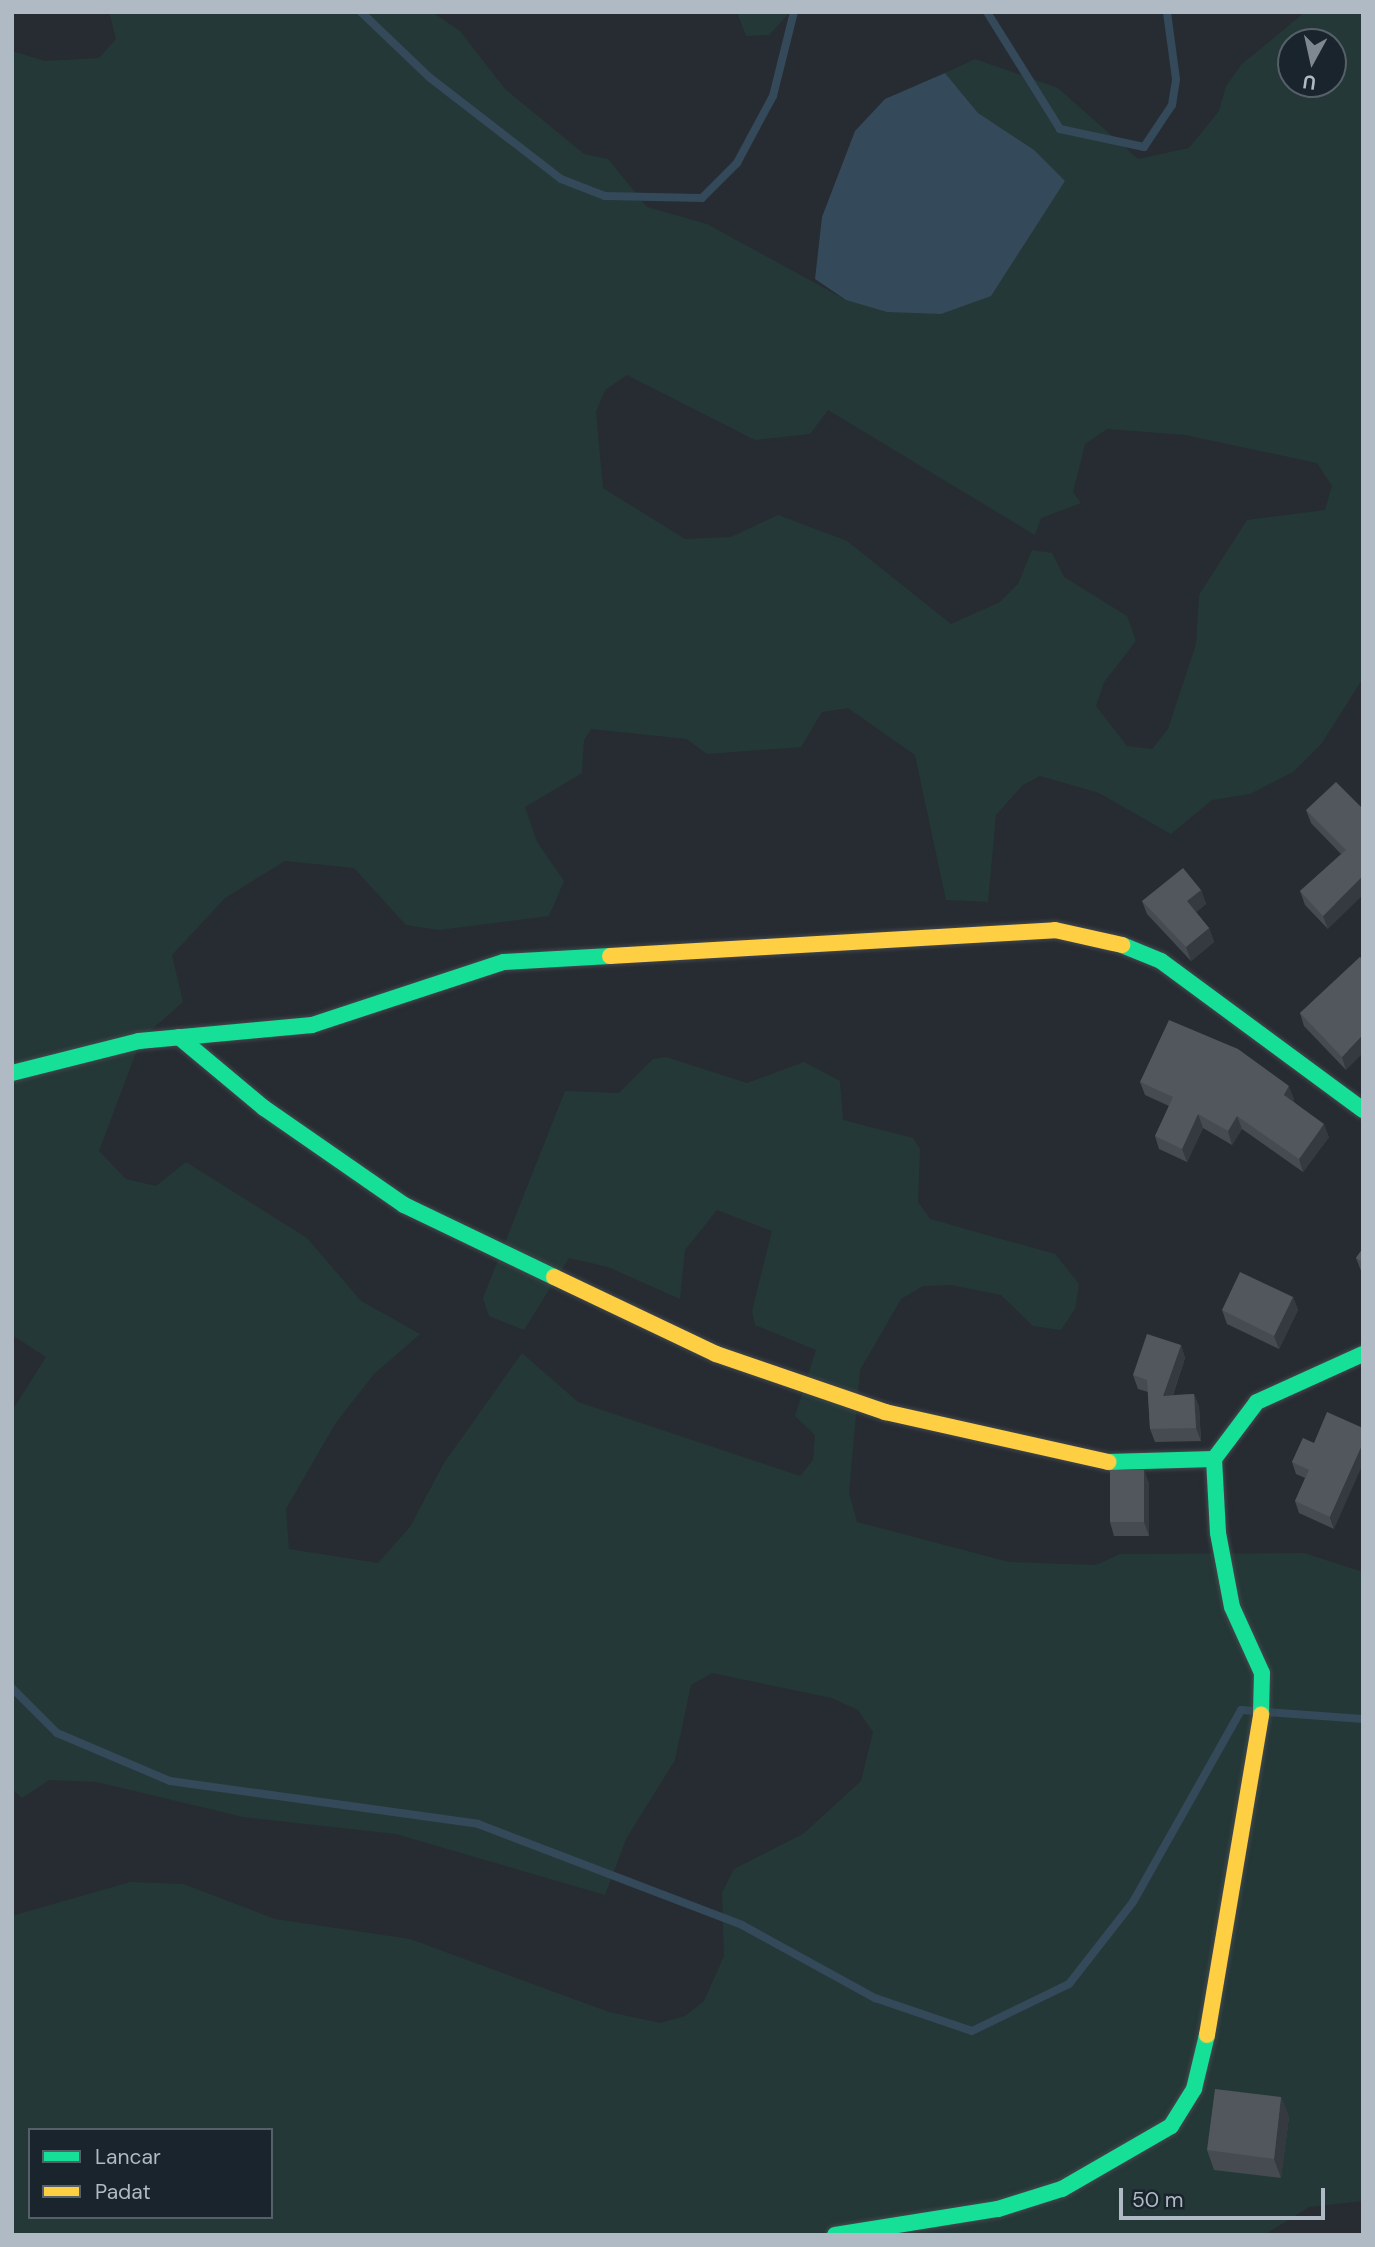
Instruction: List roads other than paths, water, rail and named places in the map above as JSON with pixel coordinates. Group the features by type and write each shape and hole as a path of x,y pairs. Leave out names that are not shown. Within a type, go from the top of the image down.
{"street":[{"path":"12,1073 75,1052 348,1017 476,966 504,962 1055,930 1095,934 1161,961 1363,1110"},
{"path":"179,1037 264,1108 404,1205 716,1354 885,1412 1094,1462 1214,1459"},
{"path":"835,2235 998,2209 1062,2189 1171,2126 1194,2089 1216,1997 1261,1732 1262,1673 1232,1607 1218,1533 1214,1459 1257,1402 1287,1384 1335,1372 1363,1354"}],"water":[{"path":"945,73 978,113 1034,150 1065,181 991,296 941,314 887,312 846,300 815,279 822,217 855,131 885,99"}],"waterway":[{"path":"361,12 429,77 561,179 605,196 702,198 737,163 773,96 794,12"},
{"path":"987,12 1060,129 1144,147 1172,105 1176,79 1167,12"},
{"path":"12,1688 57,1733 170,1781 478,1824 742,1925 875,1998 972,2031 1069,1984 1133,1902 1241,1710 1255,1711"},
{"path":"1268,1712 1363,1719"}]}
